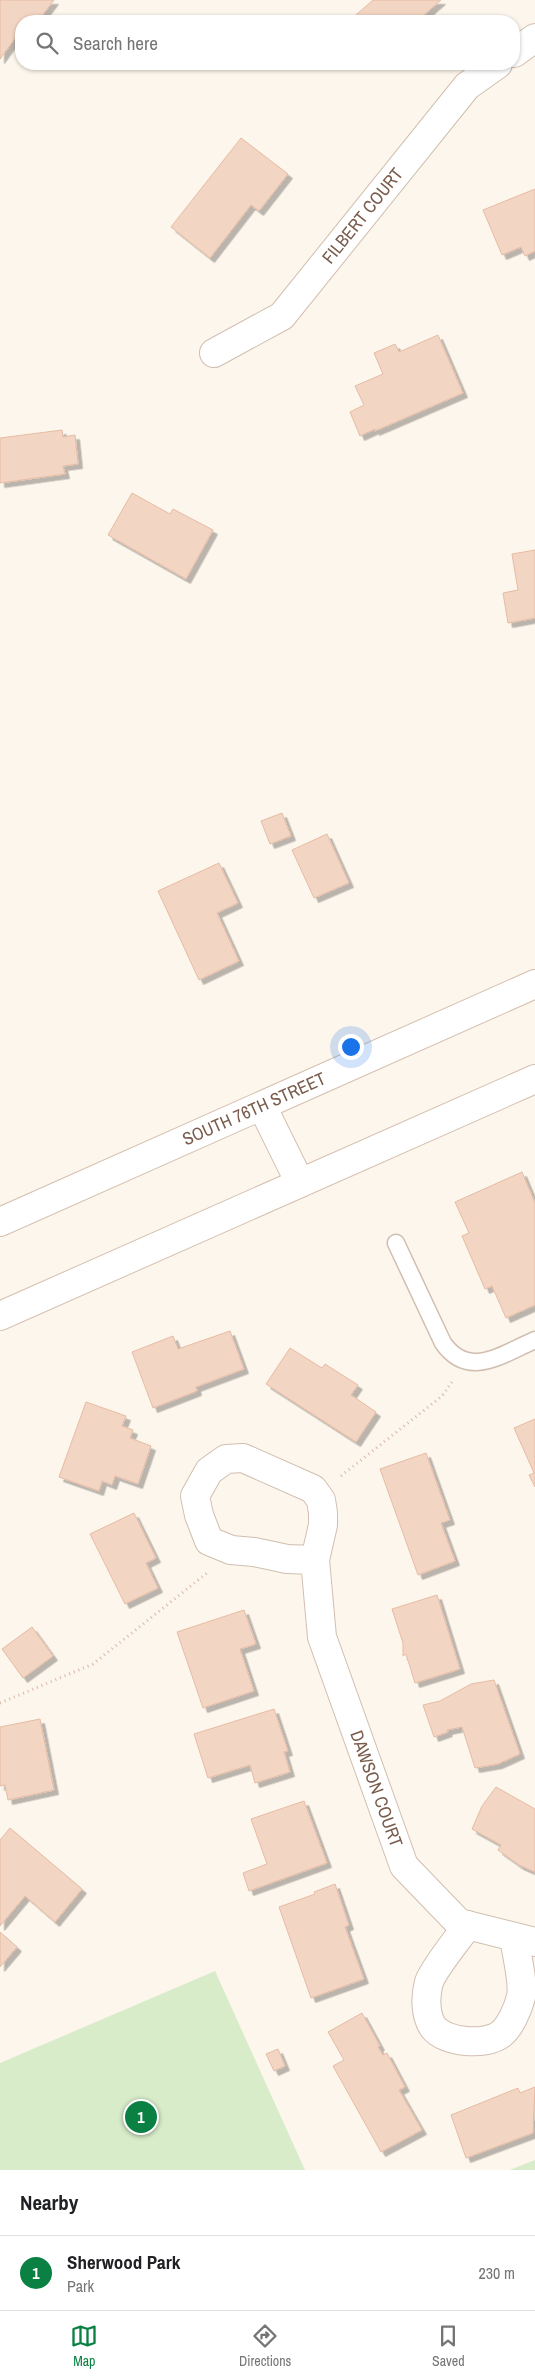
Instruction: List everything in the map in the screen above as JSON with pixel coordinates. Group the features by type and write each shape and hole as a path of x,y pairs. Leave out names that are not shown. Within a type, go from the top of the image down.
{"street":[{"path":"520,49 535,38"},
{"name":"FILBERT COURT","path":"214,353 282,316 467,86 490,70"},
{"name":"SOUTH 76TH STREET","path":"0,1222 535,984"},
{"path":"0,1316 535,1079"},
{"path":"262,1106 300,1183"},
{"path":"315,1560 287,1559 254,1552 231,1550 209,1541 199,1515 195,1496 209,1471 226,1459 243,1458 313,1489 318,1496"},
{"name":"DAWSON COURT","path":"318,1496 321,1500 323,1525 315,1560 322,1637 404,1866 458,1923 524,1939"},
{"path":"468,1925 430,1980 426,1998 427,2011 434,2028 452,2039 481,2042 500,2035 508,2026 521,1996 524,1939"}],"lane":[{"path":"396,1243 443,1343 452,1355 462,1361 476,1363 535,1340"}],"path":[{"path":"318,1496 442,1396"},
{"path":"0,1703 93,1664 212,1568 231,1550"}],"green space":[{"path":"215,1971 305,2170 0,2170 0,2063"},
{"path":"535,2160 535,2170 510,2170"}],"building":[{"path":"0,0 54,0 43,15 15,15 15,38 0,59"},
{"path":"373,0 441,0 424,15 356,15"},
{"path":"241,138 288,174 259,211 251,205 210,258 171,227"},
{"path":"535,189 535,251 525,256 521,247 502,255 483,210"},
{"path":"438,335 463,393 360,436 350,412 364,405 355,386 383,374 374,353 395,344 399,352"},
{"path":"62,430 63,437 75,435 78,464 63,466 65,474 0,483 0,438"},
{"path":"132,493 170,514 173,509 213,530 186,579 108,535"},
{"path":"535,550 535,618 508,623 503,593 518,590 512,554"},
{"path":"282,813 291,836 270,844 261,821"},
{"path":"327,834 349,883 314,898 292,850"},
{"path":"219,863 238,903 217,913 239,961 199,980 158,891"},
{"path":"522,1172 535,1203 535,1305 506,1318 492,1286 485,1289 462,1236 469,1233 455,1202"},
{"path":"230,1331 244,1369 196,1387 197,1391 153,1408 132,1352 173,1336 178,1349"},
{"path":"290,1348 322,1368 325,1364 358,1385 351,1395 376,1412 356,1442 266,1384"},
{"path":"86,1402 126,1416 122,1426 133,1430 130,1438 151,1446 138,1484 115,1476 112,1485 102,1481 99,1491 59,1477"},
{"path":"535,1419 535,1487 529,1475 534,1473 514,1428"},
{"path":"426,1453 450,1520 441,1523 455,1561 418,1575 380,1469"},
{"path":"134,1513 156,1558 146,1563 158,1588 125,1604 90,1534"},
{"path":"437,1595 460,1669 415,1683 406,1654 403,1656 403,1643 392,1609"},
{"path":"244,1610 256,1644 240,1649 254,1691 203,1708 177,1632"},
{"path":"32,1627 53,1656 23,1678 2,1649"},
{"path":"494,1680 520,1754 498,1764 475,1768 462,1727 447,1730 448,1732 434,1737 423,1705 440,1701 471,1684"},
{"path":"274,1709 288,1751 284,1752 290,1772 255,1783 250,1765 208,1778 194,1734"},
{"path":"40,1719 54,1790 8,1800 5,1785 0,1786 0,1727"},
{"path":"496,1787 535,1809 535,1872 519,1865 498,1850 501,1845 472,1829 482,1806"},
{"path":"304,1801 327,1863 249,1891 243,1873 267,1864 251,1819"},
{"path":"10,1828 82,1889 55,1922 25,1896 0,1926 0,1840"},
{"path":"335,1884 349,1925 345,1927 364,1979 311,1998 279,1907 315,1894 314,1892"},
{"path":"0,1932 17,1947 0,1967"},
{"path":"362,2013 380,2046 378,2047 383,2055 387,2053 405,2087 399,2090 422,2130 381,2152 333,2066 344,2060 328,2032"},
{"path":"278,2049 285,2066 274,2071 266,2054"},
{"path":"535,2087 533,2133 466,2158 451,2115 518,2088 520,2093"}],"place":[{"name":"Sherwood Park","path":"141,2117"}]}
